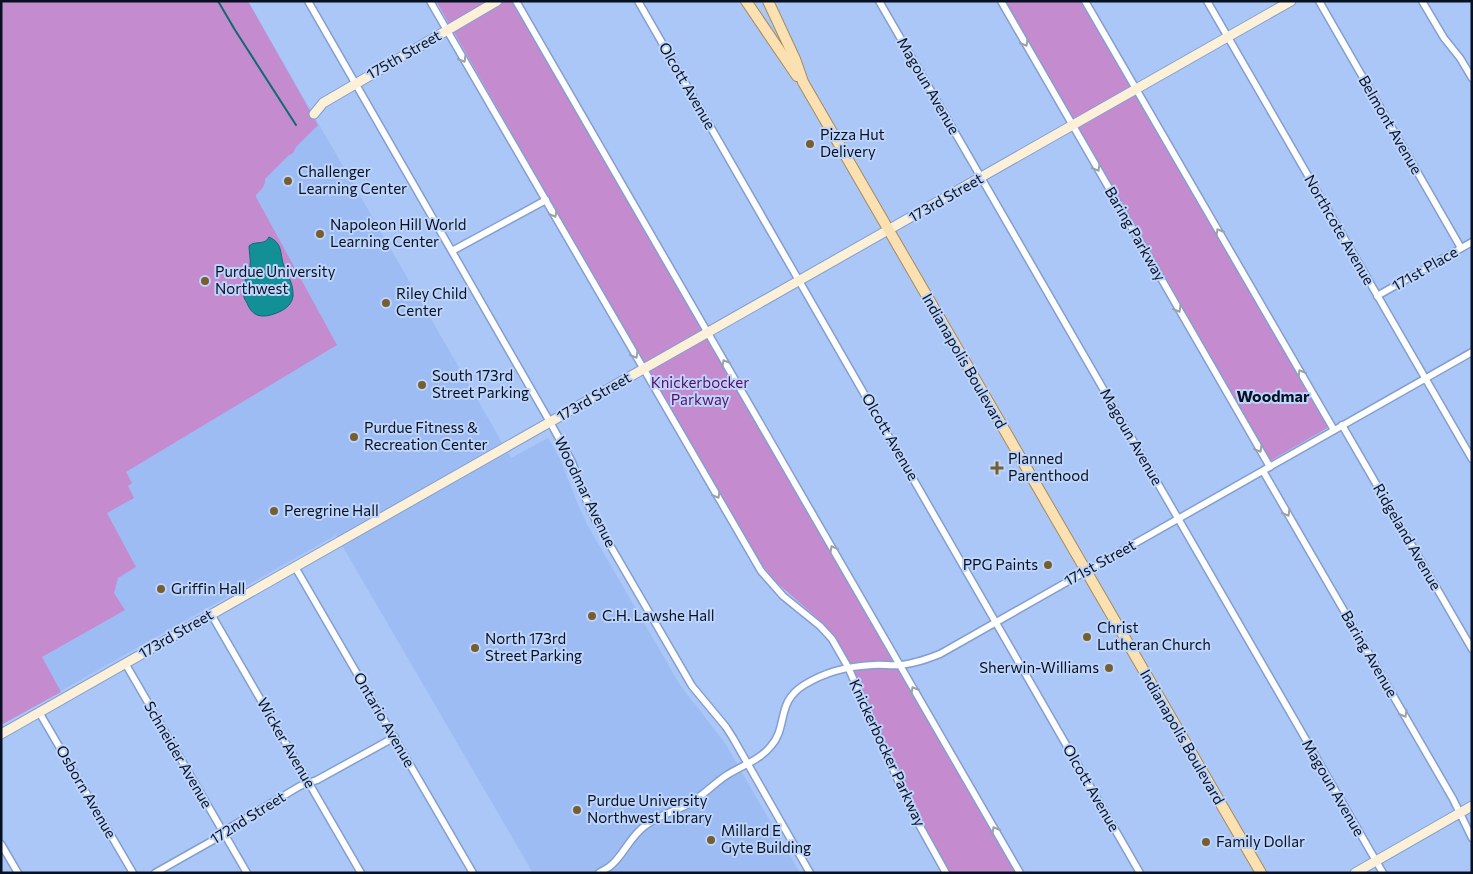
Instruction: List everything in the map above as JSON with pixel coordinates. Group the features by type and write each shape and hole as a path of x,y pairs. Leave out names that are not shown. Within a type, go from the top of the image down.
{"main road":[{"path":"748,5 766,1"},
{"name":"Indianapolis Boulevard","path":"766,1 783,32 803,82"},
{"name":"Indianapolis Boulevard","path":"748,5 803,82 1260,873"},
{"path":"771,39 783,32"}],"street":[{"name":"Woodmar Avenue","path":"308,1 550,422 572,462 596,520 692,686 726,727 810,873"},
{"name":"Knickerbocker Parkway","path":"430,1 761,571 783,596 820,626 832,639 848,667 912,812 946,873"},
{"name":"175th Street","path":"314,114 322,103 497,1"},
{"path":"516,1 1020,873"},
{"name":"Olcott Avenue","path":"638,1 1140,873"},
{"name":"Magoun Avenue","path":"879,1 1383,873"},
{"name":"Baring Parkway","path":"1001,1 1270,467"},
{"path":"1085,1 1334,430"},
{"name":"Northcote Avenue","path":"1207,1 1472,459"},
{"name":"173rd Street","path":"1,734 1291,1"},
{"name":"Belmont Avenue","path":"1319,1 1462,248"},
{"path":"1422,1 1444,38 1460,58 1472,78"},
{"path":"452,251 546,200"},
{"name":"171st Place","path":"1377,296 1472,242"},
{"name":"171st Street","path":"599,873 616,860 634,835 646,824 698,798 723,778 763,754 772,746 779,733 787,702 802,686 823,674 848,667 900,665 924,660 940,654 1472,352"},
{"name":"Ridgeland Avenue","path":"1342,426 1472,649"},
{"name":"Baring Avenue","path":"1263,471 1452,799 1472,838"},
{"name":"Ontario Avenue","path":"295,567 473,873"},
{"name":"Wicker Avenue","path":"211,614 361,873"},
{"name":"Schneider Avenue","path":"125,663 247,873"},
{"name":"Osborn Avenue","path":"39,712 133,873"},
{"name":"172nd Street","path":"155,873 217,838 229,828 286,794 317,780 394,737"},
{"path":"1355,873 1472,806"},
{"path":"1,844 18,873"}],"shaded area":[{"name":"Purdue University Northwest","path":"1,1 248,1 511,458 548,438 560,459 588,526 680,685 725,743 800,873 533,873 336,535 1,725"},
{"path":"269,237 280,248 293,296 290,304 284,309 269,315 260,316 250,308 243,289 250,266 249,246 265,241"}],"green space":[{"path":"1,1 248,1 318,125 296,147 293,153 265,179 264,186 256,197 337,345 126,472 132,483 128,486 134,498 107,513 136,567 118,578 114,593 125,610 42,657 61,692 1,725"},
{"name":"Knickerbocker Parkway","path":"436,1 514,1 1016,873 949,873 906,798 845,654 832,634 816,617 777,583 753,554"},
{"path":"1004,1 1082,1 1329,427 1270,461"}],"waterway":[{"path":"218,1 296,125"}],"place":[{"name":"Pizza Hut Delivery","path":"810,144"},
{"name":"Challenger Learning Center","path":"288,181"},
{"name":"Napoleon Hill World Learning Center","path":"320,234"},
{"name":"Purdue University Northwest","path":"205,281"},
{"name":"Riley Child Center","path":"386,303"},
{"name":"South 173rd Street Parking","path":"422,385"},
{"name":"Purdue Fitness & Recreation Center","path":"354,437"},
{"name":"Planned Parenthood","path":"997,468"},
{"name":"Peregrine Hall","path":"274,511"},
{"name":"PPG Paints","path":"1048,565"},
{"name":"Griffin Hall","path":"161,589"},
{"name":"C.H. Lawshe Hall","path":"592,616"},
{"name":"Christ Lutheran Church","path":"1087,637"},
{"name":"North 173rd Street Parking","path":"475,648"},
{"name":"Sherwin-Williams","path":"1109,668"},
{"name":"Purdue University Northwest Library","path":"577,810"},
{"name":"Millard E Gyte Building","path":"711,840"},
{"name":"Family Dollar","path":"1206,842"}],"district":[{"name":"Woodmar","path":"1273,396"}]}
